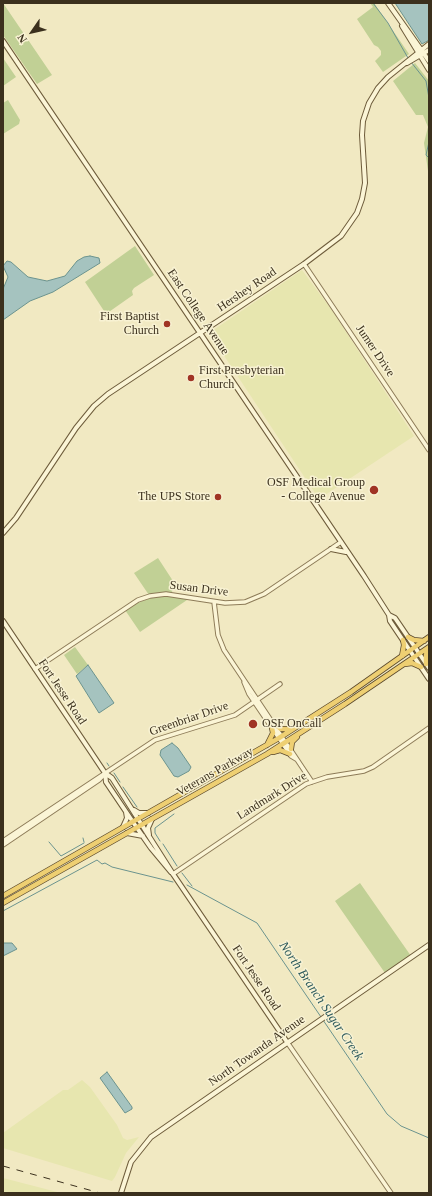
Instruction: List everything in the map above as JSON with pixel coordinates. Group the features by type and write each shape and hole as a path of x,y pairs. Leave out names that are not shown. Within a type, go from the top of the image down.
{"highway":[{"path":"408,637 414,640 424,641"},
{"name":"Veterans Parkway","path":"3,896 294,729 429,637"},
{"path":"402,656 404,645 403,640"},
{"path":"428,666 426,656 429,647"},
{"name":"Veterans Parkway","path":"3,904 285,743 429,647"},
{"path":"404,664 412,663 421,667"},
{"path":"266,745 273,733 273,726 284,730 294,729"},
{"path":"269,752 280,750 290,752 292,742 299,734"}],"main road":[{"path":"388,3 421,53 429,70"},
{"name":"East College Avenue","path":"3,41 341,542 389,615 390,621 429,679"},
{"path":"421,53 429,44"},
{"path":"421,53 429,50"},
{"path":"421,53 429,61"},
{"name":"Hershey Road","path":"3,533 16,518 76,428 94,406 108,394 304,264 341,236 357,213 362,199 365,183 362,135 363,121 369,103 378,88 403,65 421,53"},
{"path":"331,549 342,550 348,553"},
{"name":"East College Avenue","path":"389,615 395,618 428,666"},
{"name":"Fort Jesse Road","path":"3,621 105,773 112,778 173,874 287,1042"},
{"name":"Fort Jesse Road","path":"105,773 106,782 143,837 167,869 173,874"},
{"path":"132,808 139,812 148,813"},
{"path":"123,827 127,818 126,811"},
{"path":"149,835 148,828 152,819"},
{"path":"127,833 143,837"},
{"name":"North Towanda Avenue","path":"121,1193 131,1162 141,1147 151,1137 429,945"}],"street":[{"name":"Jumer Drive","path":"304,264 429,450"},
{"name":"Susan Drive","path":"35,668 124,608 144,598 160,595 176,595 214,602 238,604 258,597 341,542"},
{"path":"214,602 219,640 224,650 256,701 312,782"},
{"name":"Greenbriar Drive","path":"3,841 159,738 230,717 280,684"},
{"name":"Landmark Drive","path":"173,874 272,806 312,782 327,777 364,772 429,728"},
{"name":"Greenbriar Drive","path":"3,845 99,780 105,773"},
{"name":"Fort Jesse Road","path":"287,1042 390,1193"}],"green space":[{"path":"3,3 52,75 37,84 3,35"},
{"path":"370,3 374,3 409,54 383,72 375,61 381,55 381,51 374,45 357,19 373,7"},
{"path":"3,58 16,77 3,86"},
{"path":"415,63 429,81 429,199 428,171 424,143 428,127 423,115 416,115 393,81"},
{"path":"8,100 20,120 19,124 3,134 3,103"},
{"path":"135,246 154,275 134,288 132,291 133,295 106,314 85,282"},
{"path":"302,270 331,309 414,436 319,499 209,333"},
{"path":"158,558 173,581 172,593 188,595 187,600 140,632 125,610 137,603 151,598 134,573"},
{"path":"75,647 88,665 77,674 64,655"},
{"path":"360,883 411,956 385,973 335,901"},
{"path":"82,1080 90,1087 117,1125 123,1138 127,1140 139,1137 126,1153 112,1181 3,1148 3,1133 63,1090 68,1090"},
{"path":"3,1178 61,1193 3,1193"}],"water":[{"path":"395,3 429,3 429,40 422,44"},
{"path":"90,256 99,258 100,263 53,292 30,301 3,320 3,289 8,277 3,266 7,261 11,262 28,277 47,281 65,276 77,261 84,257"},
{"path":"88,665 114,703 99,713 76,676"},
{"path":"172,743 178,748 191,767 189,771 178,777 174,776 160,755 161,750"},
{"path":"3,943 12,943 17,949 3,956"},
{"path":"107,1072 132,1107 132,1109 125,1113 100,1078"}],"waterway":[{"path":"373,3 388,23 408,58"},
{"path":"411,62 426,81 429,98"},
{"path":"429,142 426,155 429,158"},
{"path":"114,773 120,782"},
{"path":"123,787 137,807"},
{"path":"160,841 155,833 155,828 174,814"},
{"path":"83,838 84,842"},
{"path":"49,842 61,856 84,843"},
{"path":"163,844 177,866"},
{"path":"3,911 97,860 102,864 105,863 112,867 173,882"},
{"path":"182,873 192,886"},
{"name":"North Branch Sugar Creek","path":"187,885 257,923 321,1017"},
{"name":"North Branch Sugar Creek","path":"323,1020 387,1114 401,1126 429,1138"}],"railway":[{"path":"3,1166 100,1193"}],"place":[{"name":"First Baptist Church","path":"167,324"},
{"name":"First Presbyterian Church","path":"191,378"},
{"name":"OSF Medical Group - College Avenue","path":"374,490"},
{"name":"The UPS Store","path":"218,497"},
{"name":"OSF OnCall","path":"253,724"}]}
